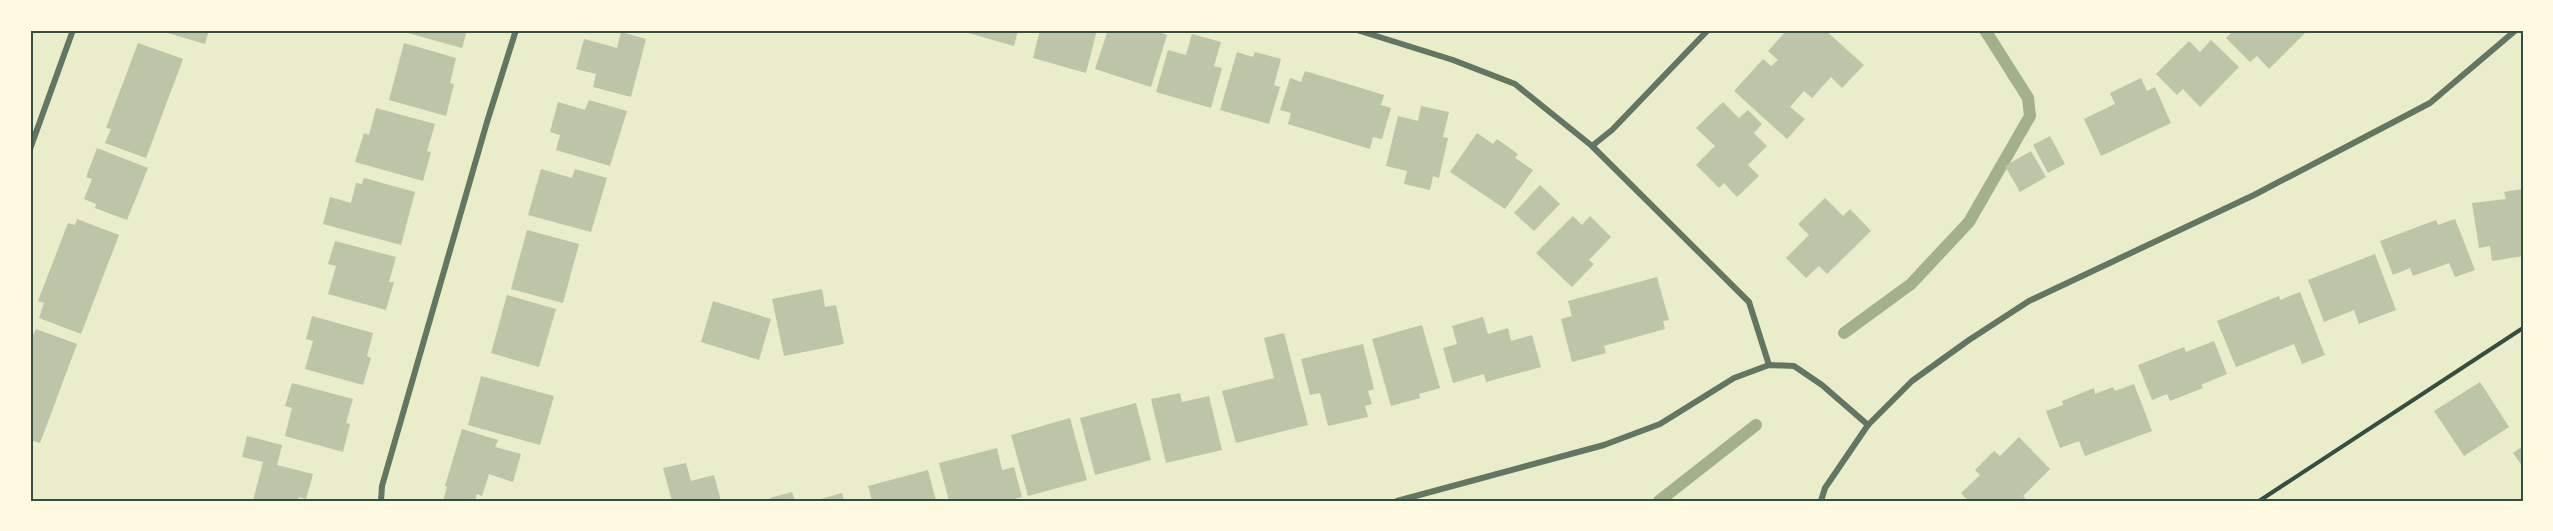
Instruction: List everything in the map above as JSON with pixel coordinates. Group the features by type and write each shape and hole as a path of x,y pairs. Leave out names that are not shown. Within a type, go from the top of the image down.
{"street":[{"path":"30,149 73,30"},
{"path":"381,501 385,475 487,122 516,30"},
{"path":"1357,30 1453,60 1515,84 1593,146 1749,302 1769,365"},
{"path":"1593,146 1612,130 1708,30"},
{"path":"1821,501 1825,488 1868,425 1912,381 1969,340 2029,302 2254,195 2430,103 2516,30"},
{"path":"1397,501 1626,436 1660,424 1734,378 1769,365 1794,366 1822,385 1868,425"}],"path":[{"path":"2259,501 2523,328"}],"building":[{"path":"158,30 209,30 205,44"},
{"path":"409,30 467,30 462,48 408,33"},
{"path":"958,30 1018,30 1014,46"},
{"path":"1040,30 1097,30 1086,73 1033,58"},
{"path":"1108,30 1159,30 1167,35 1151,87 1095,69"},
{"path":"1787,30 1825,30 1864,65 1842,88 1831,77 1812,98 1804,91 1790,107 1805,119 1787,139 1734,91 1763,59 1771,66 1778,60 1768,51"},
{"path":"2234,30 2304,30 2306,32 2269,69 2257,56 2250,62 2226,38"},
{"path":"621,32 646,39 631,97 593,87 596,74 576,69 584,39 617,48"},
{"path":"1192,34 1221,42 1214,66 1222,68 1211,108 1156,92 1168,50 1186,55"},
{"path":"2211,40 2239,67 2200,107 2183,89 2177,95 2156,74 2189,41 2200,52"},
{"path":"138,43 183,59 146,158 105,143 111,129 106,128"},
{"path":"404,43 456,58 450,83 454,84 446,116 389,100"},
{"path":"1237,52 1253,57 1255,52 1281,59 1274,85 1280,87 1269,124 1220,110"},
{"path":"1305,71 1384,95 1381,105 1391,108 1382,139 1373,137 1370,149 1288,124 1291,113 1280,110 1290,78 1301,82"},
{"path":"2141,78 2147,91 2155,87 2171,123 2101,156 2084,119 2115,104 2110,93"},
{"path":"589,100 627,111 610,166 556,150 560,135 550,132 558,102 585,110"},
{"path":"1723,102 1739,118 1748,110 1762,124 1754,133 1767,146 1748,165 1759,176 1737,197 1724,183 1719,188 1696,165 1715,146 1696,128"},
{"path":"1421,106 1449,112 1443,137 1448,138 1439,178 1433,176 1430,190 1404,184 1407,171 1386,166 1398,116 1418,121"},
{"path":"376,108 435,124 427,151 431,152 423,181 355,162 364,133 369,135"},
{"path":"1477,133 1493,144 1497,139 1518,154 1515,158 1533,170 1505,209 1450,172"},
{"path":"2050,136 2065,164 2048,173 2033,145"},
{"path":"97,148 148,168 127,220 95,208 96,204 84,199 92,179 86,177"},
{"path":"2031,151 2046,177 2020,192 2005,166"},
{"path":"541,169 572,178 575,169 607,178 591,232 528,215"},
{"path":"364,178 415,192 401,245 323,224 330,197 351,203 356,183 362,184"},
{"path":"1540,185 1560,204 1534,231 1514,213"},
{"path":"2523,189 2523,256 2492,261 2490,246 2479,248 2472,203 2506,199 2504,192"},
{"path":"1825,198 1843,216 1850,209 1871,231 1827,274 1819,266 1806,278 1786,258 1809,235 1798,224"},
{"path":"1573,216 1582,225 1590,216 1611,237 1589,260 1594,264 1572,287 1536,253"},
{"path":"77,219 119,235 81,334 39,318 44,303 38,301 68,223 75,225"},
{"path":"2455,219 2475,270 2455,277 2449,263 2413,276 2410,268 2393,275 2380,241 2436,220 2438,225"},
{"path":"527,230 579,244 563,303 511,289"},
{"path":"335,241 396,257 389,282 394,282 386,310 328,294 336,266 328,264"},
{"path":"2375,254 2396,310 2359,324 2354,310 2324,322 2308,280"},
{"path":"1657,277 1669,320 1663,321 1665,329 1604,346 1606,353 1572,362 1561,319 1572,316 1568,301"},
{"path":"822,289 825,307 836,305 844,344 784,356 772,299"},
{"path":"2300,292 2325,355 2302,364 2294,344 2236,367 2217,321 2279,296 2280,300"},
{"path":"507,295 556,309 539,367 491,353"},
{"path":"713,301 771,319 759,360 701,342"},
{"path":"312,316 373,333 367,356 371,358 363,385 305,369 313,341 306,339"},
{"path":"1483,317 1488,334 1508,328 1511,341 1532,335 1541,367 1486,382 1484,374 1453,383 1443,348 1457,344 1452,326"},
{"path":"1422,325 1440,388 1419,394 1420,398 1391,406 1372,339"},
{"path":"36,329 77,344 40,443 30,440 30,334 33,335"},
{"path":"1284,333 1308,425 1236,443 1222,391 1274,378 1264,338"},
{"path":"2214,341 2227,374 2201,385 2203,388 2170,401 2167,394 2152,400 2138,365 2184,347 2186,352"},
{"path":"1363,344 1374,389 1368,391 1372,404 1365,406 1368,417 1328,426 1320,393 1310,395 1301,359"},
{"path":"481,376 554,396 540,445 468,425"},
{"path":"2480,382 2509,427 2464,456 2434,411"},
{"path":"292,383 353,399 346,423 350,424 343,452 285,436 292,408 285,406"},
{"path":"2134,384 2152,431 2085,456 2079,441 2060,448 2046,411 2063,405 2062,401 2094,388 2095,394 2113,387 2115,391"},
{"path":"1180,393 1182,402 1209,396 1222,450 1166,463 1151,399"},
{"path":"1136,403 1151,460 1095,475 1080,418"},
{"path":"1070,418 1087,480 1028,496 1011,435"},
{"path":"462,429 498,440 495,447 521,454 513,482 489,474 482,496 477,494 475,501 443,501 447,487 445,486"},
{"path":"247,436 282,445 277,465 313,474 306,499 299,497 298,501 253,501 263,462 242,457"},
{"path":"2019,437 2050,469 2023,496 2028,501 1968,501 1961,493 1980,475 1975,470 1994,451 2000,456"},
{"path":"2523,446 2523,467 2513,453"},
{"path":"997,448 1002,470 1014,467 1022,497 1007,501 949,501 939,463"},
{"path":"686,463 691,481 714,475 721,501 672,501 663,468"},
{"path":"928,470 936,501 872,501 868,486"},
{"path":"792,492 795,501 771,501 770,498"},
{"path":"842,493 844,501 817,500"}],"waterway":[{"path":"1844,333 1911,284 1969,222 2030,116 2028,98 1985,30"},
{"path":"1659,501 1756,425"}]}
